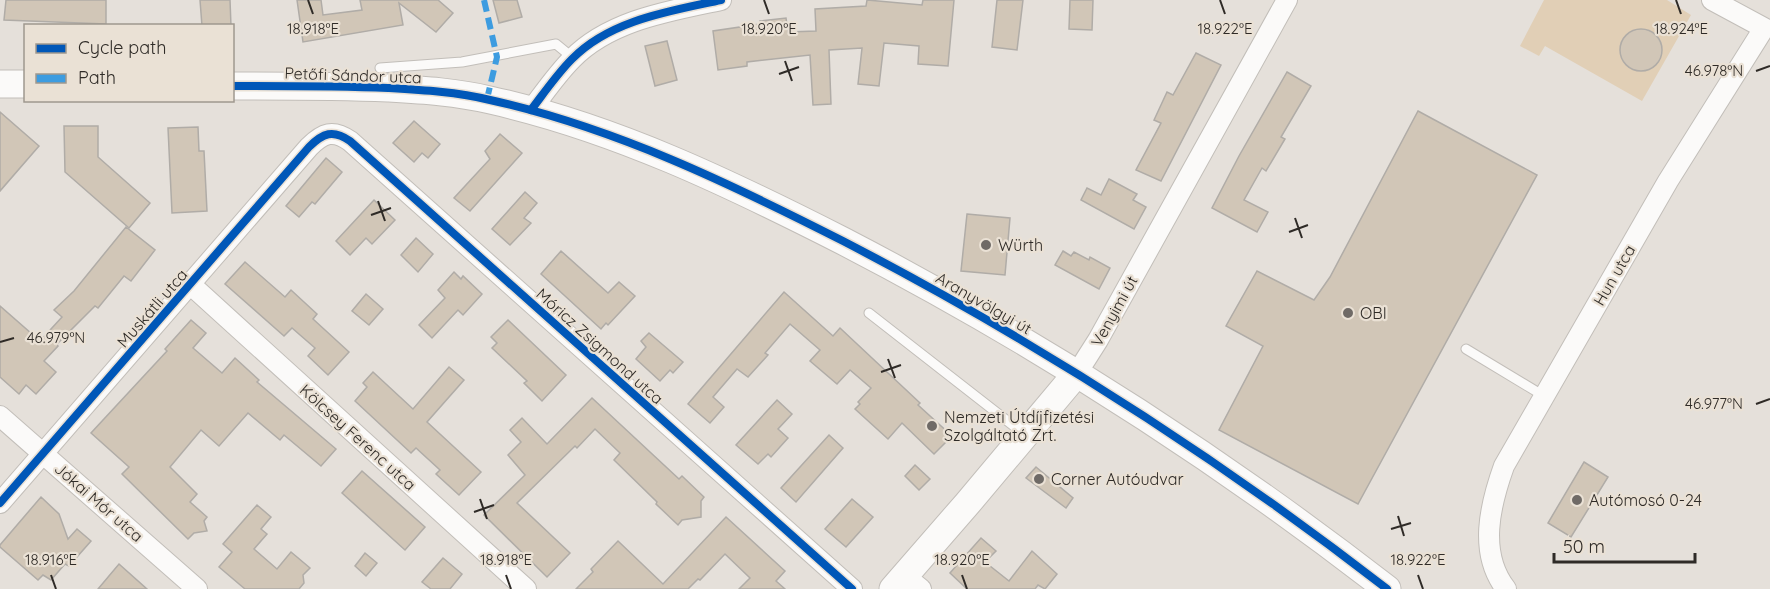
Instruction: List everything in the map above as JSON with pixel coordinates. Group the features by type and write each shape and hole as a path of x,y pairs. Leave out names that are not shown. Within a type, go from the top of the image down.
{"street":[{"path":"531,110 573,58 604,34 631,23 721,0"},
{"name":"Venyimi út","path":"906,585 1077,373 1102,334 1287,0"},
{"name":"Hun utca","path":"1506,589 1498,580 1488,532 1495,489 1504,466 1668,181 1767,27 1712,0"},
{"path":"0,84 24,84"},
{"name":"Petőfi Sándor utca","path":"234,86 341,86 428,90 487,99 531,110"},
{"name":"Aranyvölgyi út","path":"531,110 589,126 643,146 769,203 896,268 1077,373 1224,470 1385,588"},
{"name":"Muskátli utca","path":"0,503 309,147 319,137 326,134"},
{"name":"Móricz Zsigmond utca","path":"326,134 341,135 350,141 852,589"},
{"name":"Kölcsey Ferenc utca","path":"190,284 526,589"},
{"name":"Jókai Mór utca","path":"0,416 197,589"}],"lane":[{"path":"380,68 462,62 556,44 573,58"},
{"path":"869,313 1026,435"},
{"path":"1466,349 1545,396"}],"shaded area":[{"path":"1544,0 1667,0 1691,15 1642,101 1545,46 1539,56 1520,46"}],"building":[{"path":"6,0 106,0 106,24 4,20"},
{"path":"200,0 230,0 231,24 202,24"},
{"path":"297,0 321,0 323,15 362,10 360,0 438,0 453,13 436,32 399,3 403,25 303,42"},
{"path":"493,0 517,0 522,17 499,23"},
{"path":"867,0 922,5 923,0 954,0 948,66 918,64 919,46 884,43 879,86 858,84 862,48 829,50 831,104 813,105 810,55 747,62 747,66 718,70 713,31 786,18 788,32 816,31 815,9 866,6"},
{"path":"997,0 1023,0 1017,50 992,47"},
{"path":"1070,0 1093,0 1092,30 1069,29"},
{"path":"1641,29 1649,30 1656,35 1661,42 1661,58 1656,65 1649,70 1641,71 1633,70 1626,65 1621,58 1620,50 1621,42 1626,35 1633,30"},
{"path":"667,41 677,80 655,86 645,46"},
{"path":"1196,53 1221,65 1161,181 1136,170 1161,123 1154,120 1167,92 1173,95"},
{"path":"1287,72 1311,86 1281,137 1285,139 1266,171 1262,168 1244,200 1268,212 1257,232 1212,208"},
{"name":"OBI","path":"1418,111 1537,175 1358,504 1219,430 1263,346 1226,326 1257,271 1314,300 1330,277"},
{"path":"0,112 39,146 0,191"},
{"path":"414,121 440,144 428,158 422,153 414,162 393,143"},
{"path":"64,126 98,126 98,157 150,203 129,228 65,172"},
{"path":"198,127 199,151 204,151 207,211 172,213 168,128"},
{"path":"500,134 522,153 470,211 454,198 490,159 485,151"},
{"path":"326,158 342,172 315,204 312,202 299,217 286,206"},
{"path":"1109,179 1137,194 1133,200 1146,207 1134,229 1081,200 1087,188 1101,195"},
{"path":"525,192 537,203 524,218 531,223 510,245 492,229"},
{"path":"374,200 395,220 372,244 366,238 350,255 336,241"},
{"name":"Würth","path":"967,214 1010,218 1005,275 961,271"},
{"path":"126,227 155,250 131,281 124,276 98,308 95,306 57,344 58,346 44,361 56,372 36,394 26,385 19,394 0,377 0,306 40,341 62,317 54,310 74,291"},
{"path":"416,238 433,254 418,272 401,255"},
{"path":"561,251 608,293 619,282 635,296 608,325 606,323 601,329 541,274"},
{"path":"1063,251 1071,256 1074,252 1089,260 1090,257 1110,268 1099,289 1055,265"},
{"path":"245,262 285,297 291,290 317,314 313,319 349,352 328,375 308,356 315,348 292,328 284,336 225,284"},
{"path":"454,272 461,279 463,276 482,294 463,315 458,310 432,338 419,325 445,298 438,290"},
{"path":"784,292 833,336 840,328 952,436 934,454 902,423 888,439 855,409 860,404 858,402 871,388 850,370 837,384 810,361 820,350 790,324 765,353 768,355 748,377 737,369 713,397 724,407 710,423 688,404"},
{"path":"366,294 383,309 369,325 352,311"},
{"path":"191,320 206,333 193,348 222,373 235,358 259,380 257,382 336,449 321,466 284,435 280,440 248,413 219,446 201,430 170,467 197,494 190,502 207,517 204,521 207,531 194,533 188,539 122,474 129,467 91,433 167,351 165,349"},
{"path":"508,320 566,375 542,401 524,383 527,381 492,348 497,343 491,337"},
{"path":"649,333 683,362 673,373 670,370 660,381 636,359 646,347 641,341"},
{"path":"449,367 464,380 427,422 481,472 459,495 436,474 440,470 416,448 411,453 355,401 367,387 363,383 373,372 413,409"},
{"path":"592,398 679,479 682,476 704,497 701,501 701,517 682,520 678,525 614,460 620,453 595,429 517,503 570,553 547,577 484,515 525,475 508,455 521,442 510,430 522,418 547,444"},
{"path":"777,400 792,414 778,429 788,438 771,457 768,454 758,464 736,445"},
{"path":"829,435 843,448 796,502 781,488"},
{"name":"Autómosó 0-24","path":"1584,462 1608,477 1571,537 1548,523"},
{"path":"915,465 930,479 919,490 905,476"},
{"path":"1036,467 1073,498 1066,508 1026,478"},
{"path":"362,471 425,527 405,550 342,493"},
{"path":"41,497 59,514 68,539 77,529 91,541 69,566 65,564 51,580 43,575 38,580 0,547"},
{"path":"852,499 873,517 846,547 825,529"},
{"path":"257,505 271,517 261,529 267,534 254,549 277,569 291,552 310,568 303,575 304,583 299,589 245,589 219,567 232,552 223,544"},
{"path":"726,517 785,571 776,581 785,589 739,589 750,578 725,554 688,589 576,589 593,572 591,569 618,541 663,584"},
{"path":"981,538 996,551 985,562 1009,581 1032,551 1057,574 1045,589 1038,585 1035,589 967,589 950,573"},
{"path":"365,553 377,563 366,576 355,566"},
{"path":"443,558 462,574 450,589 431,589 422,582"},
{"path":"119,564 147,589 98,589"}],"marked path":[{"path":"484,0 497,57 487,99"}],"cycle path":[{"path":"531,110 572,59 604,35 622,26 661,13 721,0"},
{"path":"234,86 388,88 465,95 582,126 671,159 757,198 843,241 985,319 1054,360 1191,447 1323,540 1387,589"},
{"path":"0,503 309,147 319,138 333,134 350,141 852,589"}],"place":[{"name":"Würth","path":"986,245"},
{"name":"OBI","path":"1348,313"},
{"name":"Nemzeti Útdíjfizetési Szolgáltató Zrt.","path":"932,426"},
{"name":"Corner Autóudvar","path":"1039,479"},
{"name":"Autómosó 0-24","path":"1577,500"}]}
